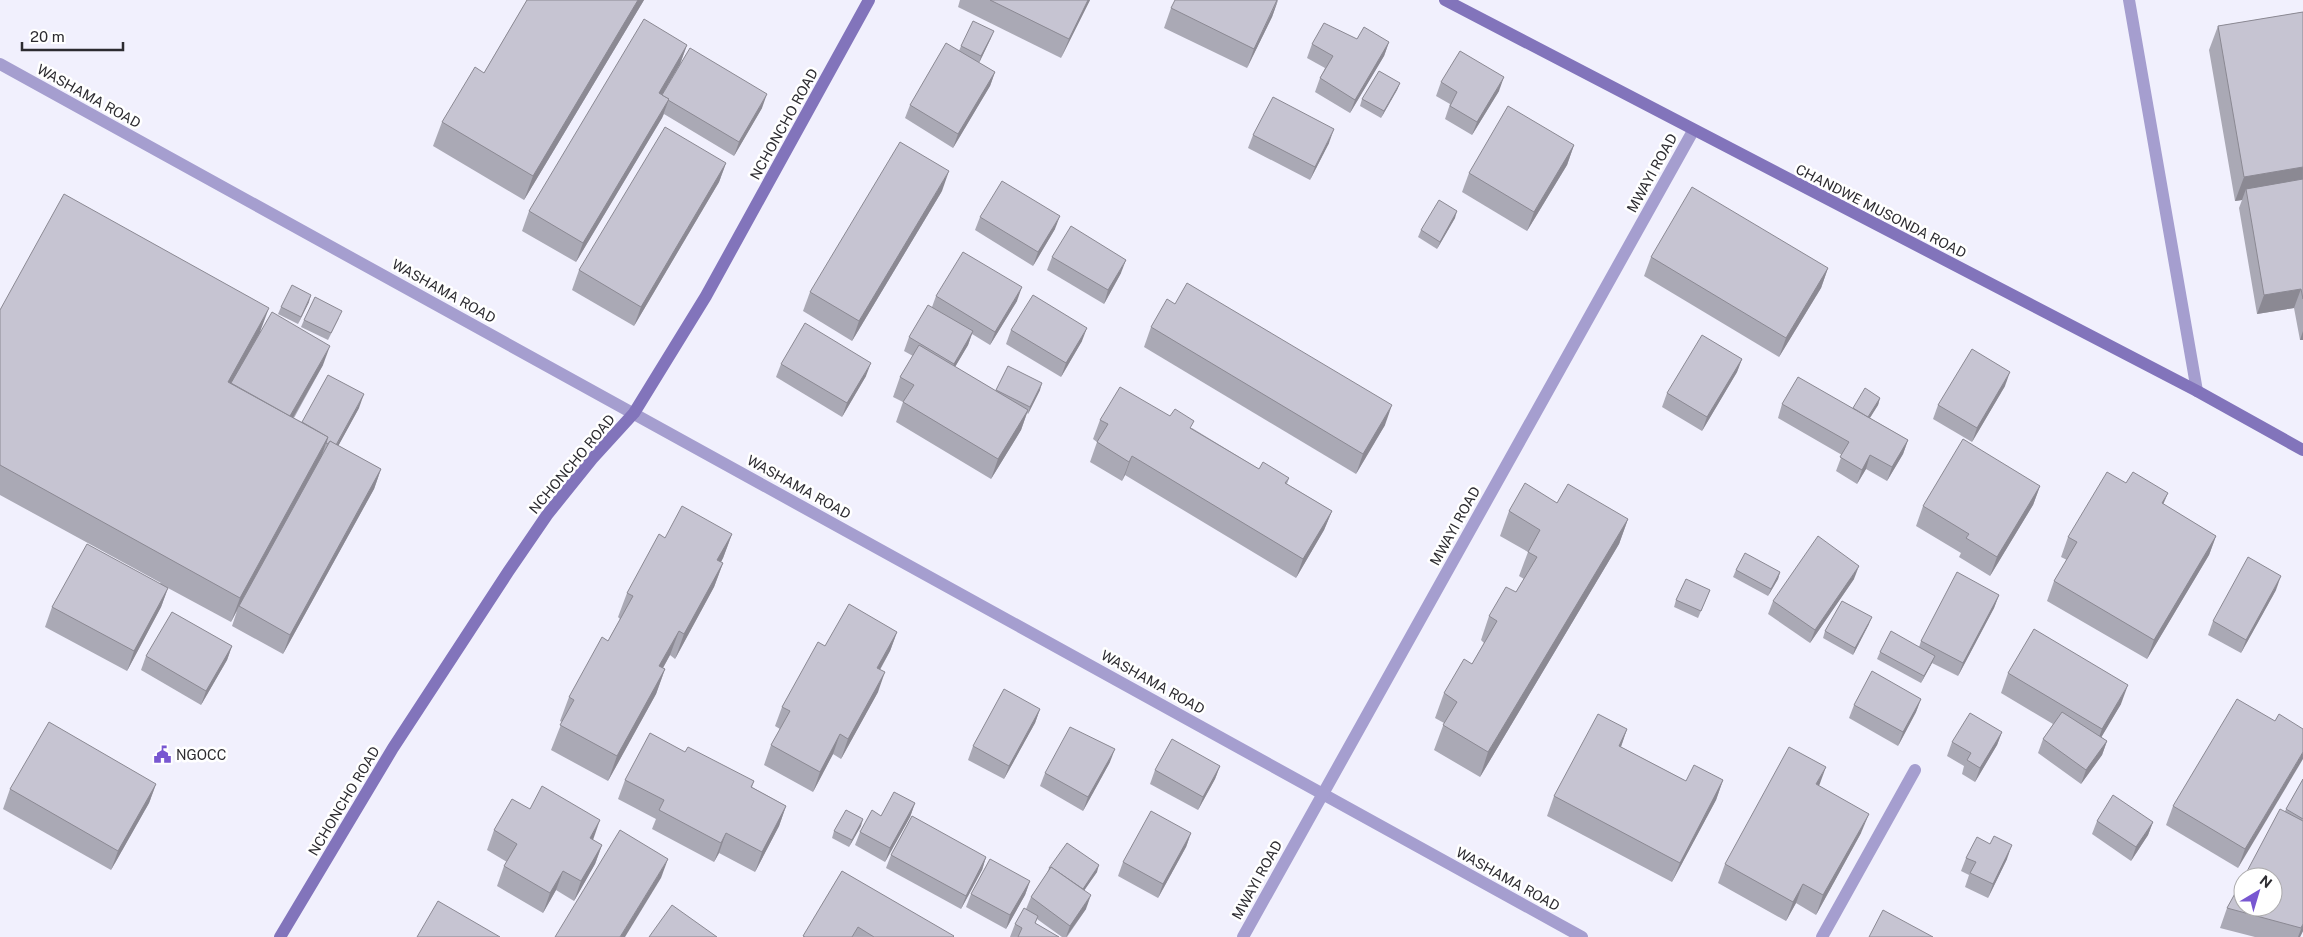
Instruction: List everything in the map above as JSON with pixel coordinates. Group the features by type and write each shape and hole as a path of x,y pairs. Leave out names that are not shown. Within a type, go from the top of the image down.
{"street":[{"name":"NCHONCHO ROAD","path":"280,937 393,748 508,572 552,508 592,459 634,413 706,296 869,0"},
{"name":"CHANDWE MUSONDA ROAD","path":"1445,0 1693,131 2197,391 2303,450"},
{"path":"2129,0 2197,391"},
{"name":"WASHAMA ROAD","path":"0,64 1582,937"},
{"name":"MWAYI ROAD","path":"1243,937 1693,131"},
{"path":"1822,937 1915,770"}],"building":[{"path":"527,0 638,0 533,176 442,122 475,67 484,73"},
{"path":"990,0 1088,0 1069,39"},
{"path":"1175,0 1277,0 1254,49 1171,8"},
{"path":"2303,12 2303,167 2244,177 2218,26"},
{"path":"644,19 687,45 659,93 669,99 583,243 529,211"},
{"path":"973,21 994,31 981,56 961,46"},
{"path":"1324,23 1357,39 1364,27 1389,42 1355,100 1320,78 1333,56 1312,44"},
{"path":"946,43 995,72 958,134 910,105"},
{"path":"690,48 767,94 739,142 662,95"},
{"path":"1460,51 1504,77 1477,122 1450,106 1457,92 1441,82"},
{"path":"1379,71 1400,83 1384,111 1362,99"},
{"path":"1273,97 1334,129 1315,167 1253,135"},
{"path":"1508,106 1574,145 1534,212 1469,173"},
{"path":"665,127 726,163 641,307 579,270"},
{"path":"900,142 949,171 859,321 810,292"},
{"path":"2303,179 2303,299 2301,289 2264,295 2246,189"},
{"path":"1002,181 1060,216 1038,252 980,217"},
{"path":"1692,187 1828,268 1786,338 1651,257"},
{"path":"64,194 269,308 228,382 328,437 240,598 0,465 0,310"},
{"path":"1439,200 1457,211 1440,242 1421,230"},
{"path":"1071,226 1126,260 1108,290 1052,257"},
{"path":"963,252 1022,287 995,332 936,296"},
{"path":"1187,283 1392,405 1363,454 1151,327 1167,299 1175,304"},
{"path":"292,285 311,295 301,317 281,307"},
{"path":"1033,295 1087,328 1066,363 1011,330"},
{"path":"315,297 342,311 331,333 304,320"},
{"path":"928,305 973,331 954,364 909,337"},
{"path":"272,312 330,346 290,416 231,383"},
{"path":"805,323 871,363 847,403 781,364"},
{"path":"1702,335 1742,359 1707,417 1667,393"},
{"path":"919,345 1028,410 998,459 903,402 914,385 900,377"},
{"path":"1972,349 2010,372 1977,428 1938,405"},
{"path":"1008,366 1042,383 1030,407 996,390"},
{"path":"328,375 364,394 336,445 330,441 328,444 326,443 328,437 302,422"},
{"path":"1798,377 1908,440 1892,467 1870,455 1862,470 1840,457 1849,442 1782,404"},
{"path":"1120,387 1170,416 1175,409 1194,421 1190,428 1259,469 1263,462 1289,478 1285,483 1332,511 1303,559 1132,456 1129,462 1097,442 1108,424 1100,420"},
{"path":"1865,388 1880,398 1868,417 1853,408"},
{"path":"1963,439 2040,486 1997,557 1966,538 1969,534 1923,506"},
{"path":"330,441 381,469 290,635 239,606"},
{"path":"2107,472 2126,483 2133,472 2168,493 2162,503 2216,536 2154,640 2054,581 2077,542 2068,537"},
{"path":"1525,483 1557,503 1568,484 1628,519 1488,752 1443,725 1457,702 1444,693 1464,659 1472,664 1497,621 1489,616 1506,587 1516,592 1537,557 1528,552 1540,530 1509,511"},
{"path":"682,506 732,534 717,560 723,563 684,634 679,631 659,666 665,669 617,756 560,725 574,700 569,697 602,637 608,641 633,596 627,593 659,534 665,538"},
{"path":"1818,536 1859,566 1815,630 1773,601"},
{"path":"87,544 168,588 134,651 52,607"},
{"path":"1745,553 1780,572 1771,589 1736,570"},
{"path":"2248,557 2281,576 2246,640 2213,621"},
{"path":"1957,572 1999,595 1963,663 1921,641"},
{"path":"1686,579 1710,590 1701,611 1676,600"},
{"path":"1842,601 1872,617 1855,648 1825,631"},
{"path":"849,604 897,632 877,668 885,672 848,739 840,734 820,772 771,745 790,711 782,707 818,642 825,646"},
{"path":"172,612 232,646 206,691 146,656"},
{"path":"2034,629 2128,685 2102,729 2008,673"},
{"path":"1891,631 1935,656 1924,676 1880,652"},
{"path":"1872,671 1921,699 1903,732 1854,705"},
{"path":"1004,689 1040,709 1009,766 973,746"},
{"path":"2237,699 2275,721 2279,714 2303,729 2303,752 2245,849 2173,806"},
{"path":"2062,712 2107,741 2086,770 2043,739"},
{"path":"1970,713 2002,732 1980,768 1967,760 1971,753 1952,742"},
{"path":"1598,714 1627,729 1619,746 1686,781 1694,765 1723,780 1680,863 1554,796"},
{"path":"49,722 156,784 118,851 10,789"},
{"path":"1070,727 1115,749 1088,797 1045,773"},
{"path":"650,733 685,752 688,747 754,781 751,787 786,806 762,852 726,833 721,843 659,810 664,800 625,780"},
{"path":"1172,739 1220,766 1203,797 1155,770"},
{"path":"1789,747 1826,767 1816,784 1869,814 1823,895 1803,884 1793,902 1725,864"},
{"path":"2303,779 2303,819 2286,809"},
{"path":"542,786 600,820 590,838 602,845 581,881 563,871 550,893 504,866 517,844 494,830 512,799 530,809"},
{"path":"894,792 915,803 890,848 860,832 872,810 881,816"},
{"path":"2113,795 2153,822 2136,847 2097,821"},
{"path":"2280,809 2303,821 2303,924 2301,928 2260,917 2283,917 2283,867 2249,867"},
{"path":"846,810 863,819 852,840 834,831"},
{"path":"1151,811 1191,833 1163,884 1123,862"},
{"path":"912,816 986,857 966,896 891,855"},
{"path":"620,830 668,859 620,937 555,937"},
{"path":"1994,836 2012,845 1993,884 1970,873 1976,862 1966,858 1977,837 1990,844"},
{"path":"1067,843 1099,865 1083,889 1051,867 1049,868"},
{"path":"990,859 1030,881 1010,915 971,894"},
{"path":"1051,867 1091,895 1070,926 1031,897"},
{"path":"842,871 954,936 874,937 858,927 852,937 803,936"},
{"path":"2233,897 2233,910 2227,908"},
{"path":"438,901 500,937 417,937"},
{"path":"672,905 717,937 649,937"},
{"path":"1024,908 1038,916 1035,923 1059,937 1018,937 1022,928 1015,924"},
{"path":"1883,910 1933,937 1869,937"}],"place":[{"name":"NGOCC","path":"162,755"}]}
